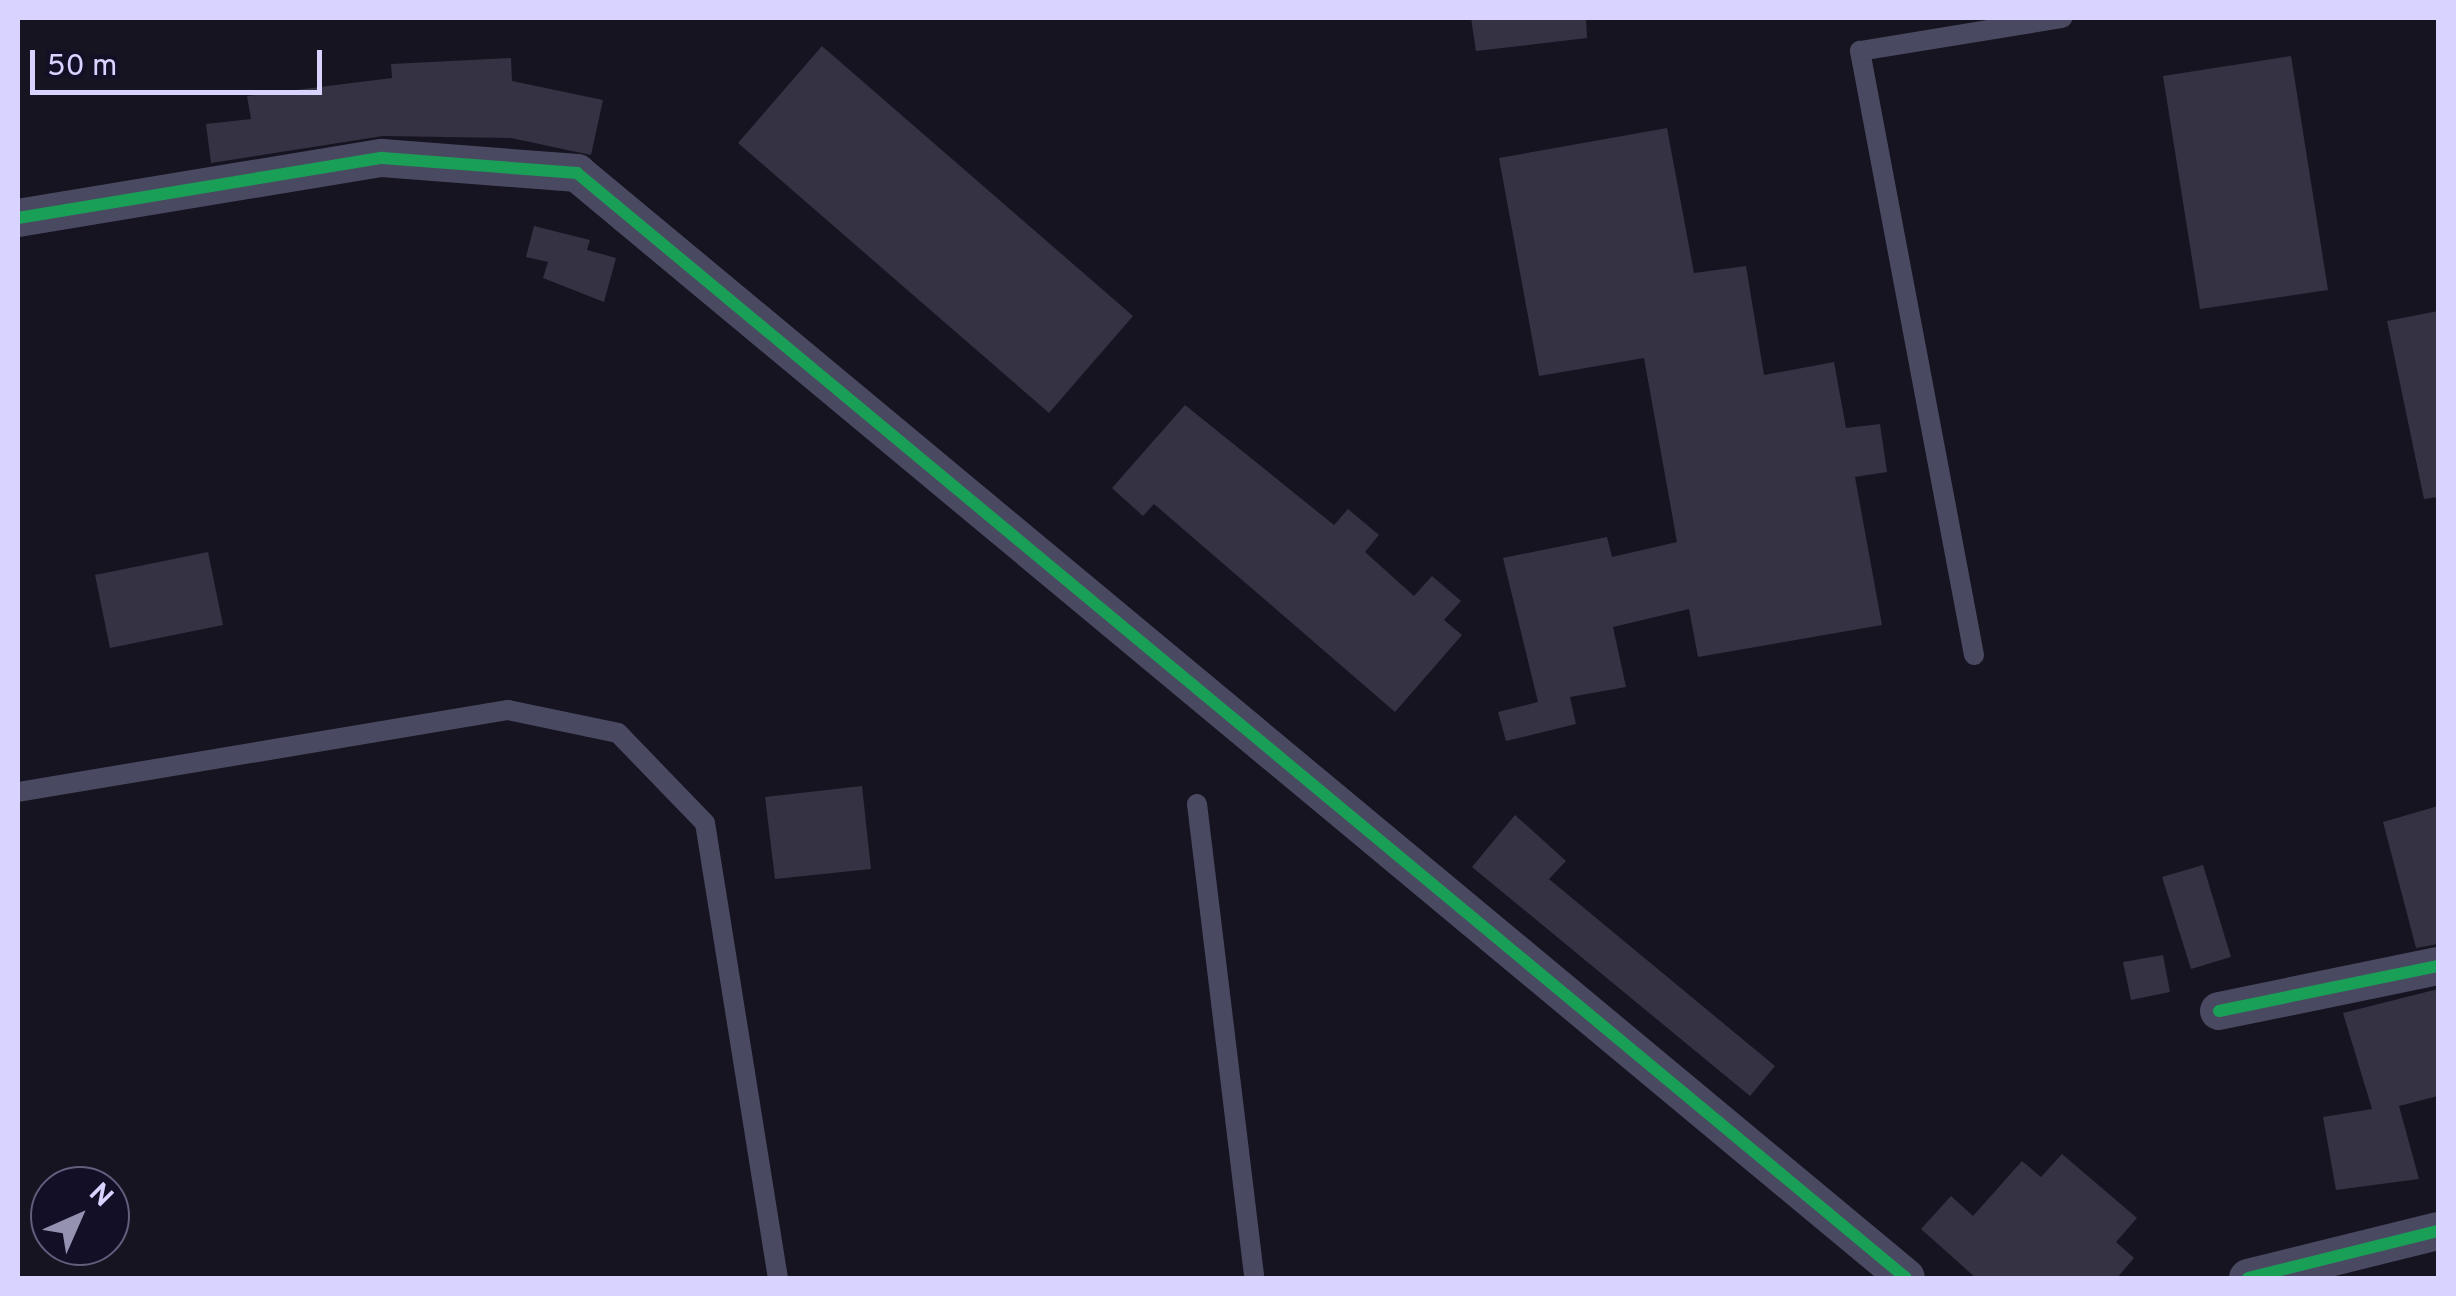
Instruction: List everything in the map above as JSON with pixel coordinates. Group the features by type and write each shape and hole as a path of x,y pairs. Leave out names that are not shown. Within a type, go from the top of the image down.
{"street":[{"path":"18,218 382,158 577,173 1906,1278"},
{"path":"2219,1011 2438,966"},
{"path":"2248,1278 2438,1232"}],"lane":[{"path":"1974,656 1860,50 2062,18"},
{"path":"18,792 508,710 618,733 705,822 778,1278"},
{"path":"1197,804 1254,1278"}],"building":[{"path":"1471,18 1586,18 1587,38 1476,51"},
{"path":"822,46 1133,316 1049,413 738,143"},
{"path":"2291,56 2328,290 2200,309 2163,76"},
{"path":"511,58 512,81 603,100 591,155 511,138 383,136 211,163 206,124 251,119 247,96 392,78 391,64"},
{"path":"1667,128 1694,273 1746,266 1764,375 1834,362 1846,428 1880,424 1887,472 1855,477 1882,625 1698,657 1689,609 1613,627 1626,687 1570,697 1576,724 1506,741 1498,712 1538,702 1503,558 1607,537 1612,557 1677,542 1644,358 1539,376 1499,158"},
{"path":"534,226 590,240 587,250 616,258 604,302 543,278 548,262 526,257"},
{"path":"2438,311 2438,497 2424,499 2387,321"},
{"path":"1185,405 1334,525 1348,509 1379,535 1365,552 1414,596 1432,576 1461,601 1444,620 1462,635 1395,712 1154,504 1143,516 1112,488"},
{"path":"208,552 223,625 110,648 95,575"},
{"path":"862,786 871,869 775,879 765,797"},
{"path":"2438,806 2438,944 2416,948 2383,822"},
{"path":"1515,815 1566,861 1549,879 1775,1066 1750,1096 1472,867"},
{"path":"2203,865 2231,957 2191,969 2162,877"},
{"path":"2163,955 2170,992 2131,1000 2123,962"},
{"path":"2438,989 2438,1096 2399,1106 2419,1179 2336,1190 2323,1117 2372,1109 2343,1013"},
{"path":"2062,1154 2137,1218 2116,1242 2134,1258 2117,1278 1976,1278 1921,1229 1951,1196 1973,1216 2022,1161 2041,1177"}],"cycle path":[{"path":"18,218 382,158 577,173 1906,1278"},
{"path":"2219,1011 2438,966"},
{"path":"2248,1278 2438,1231"}]}
